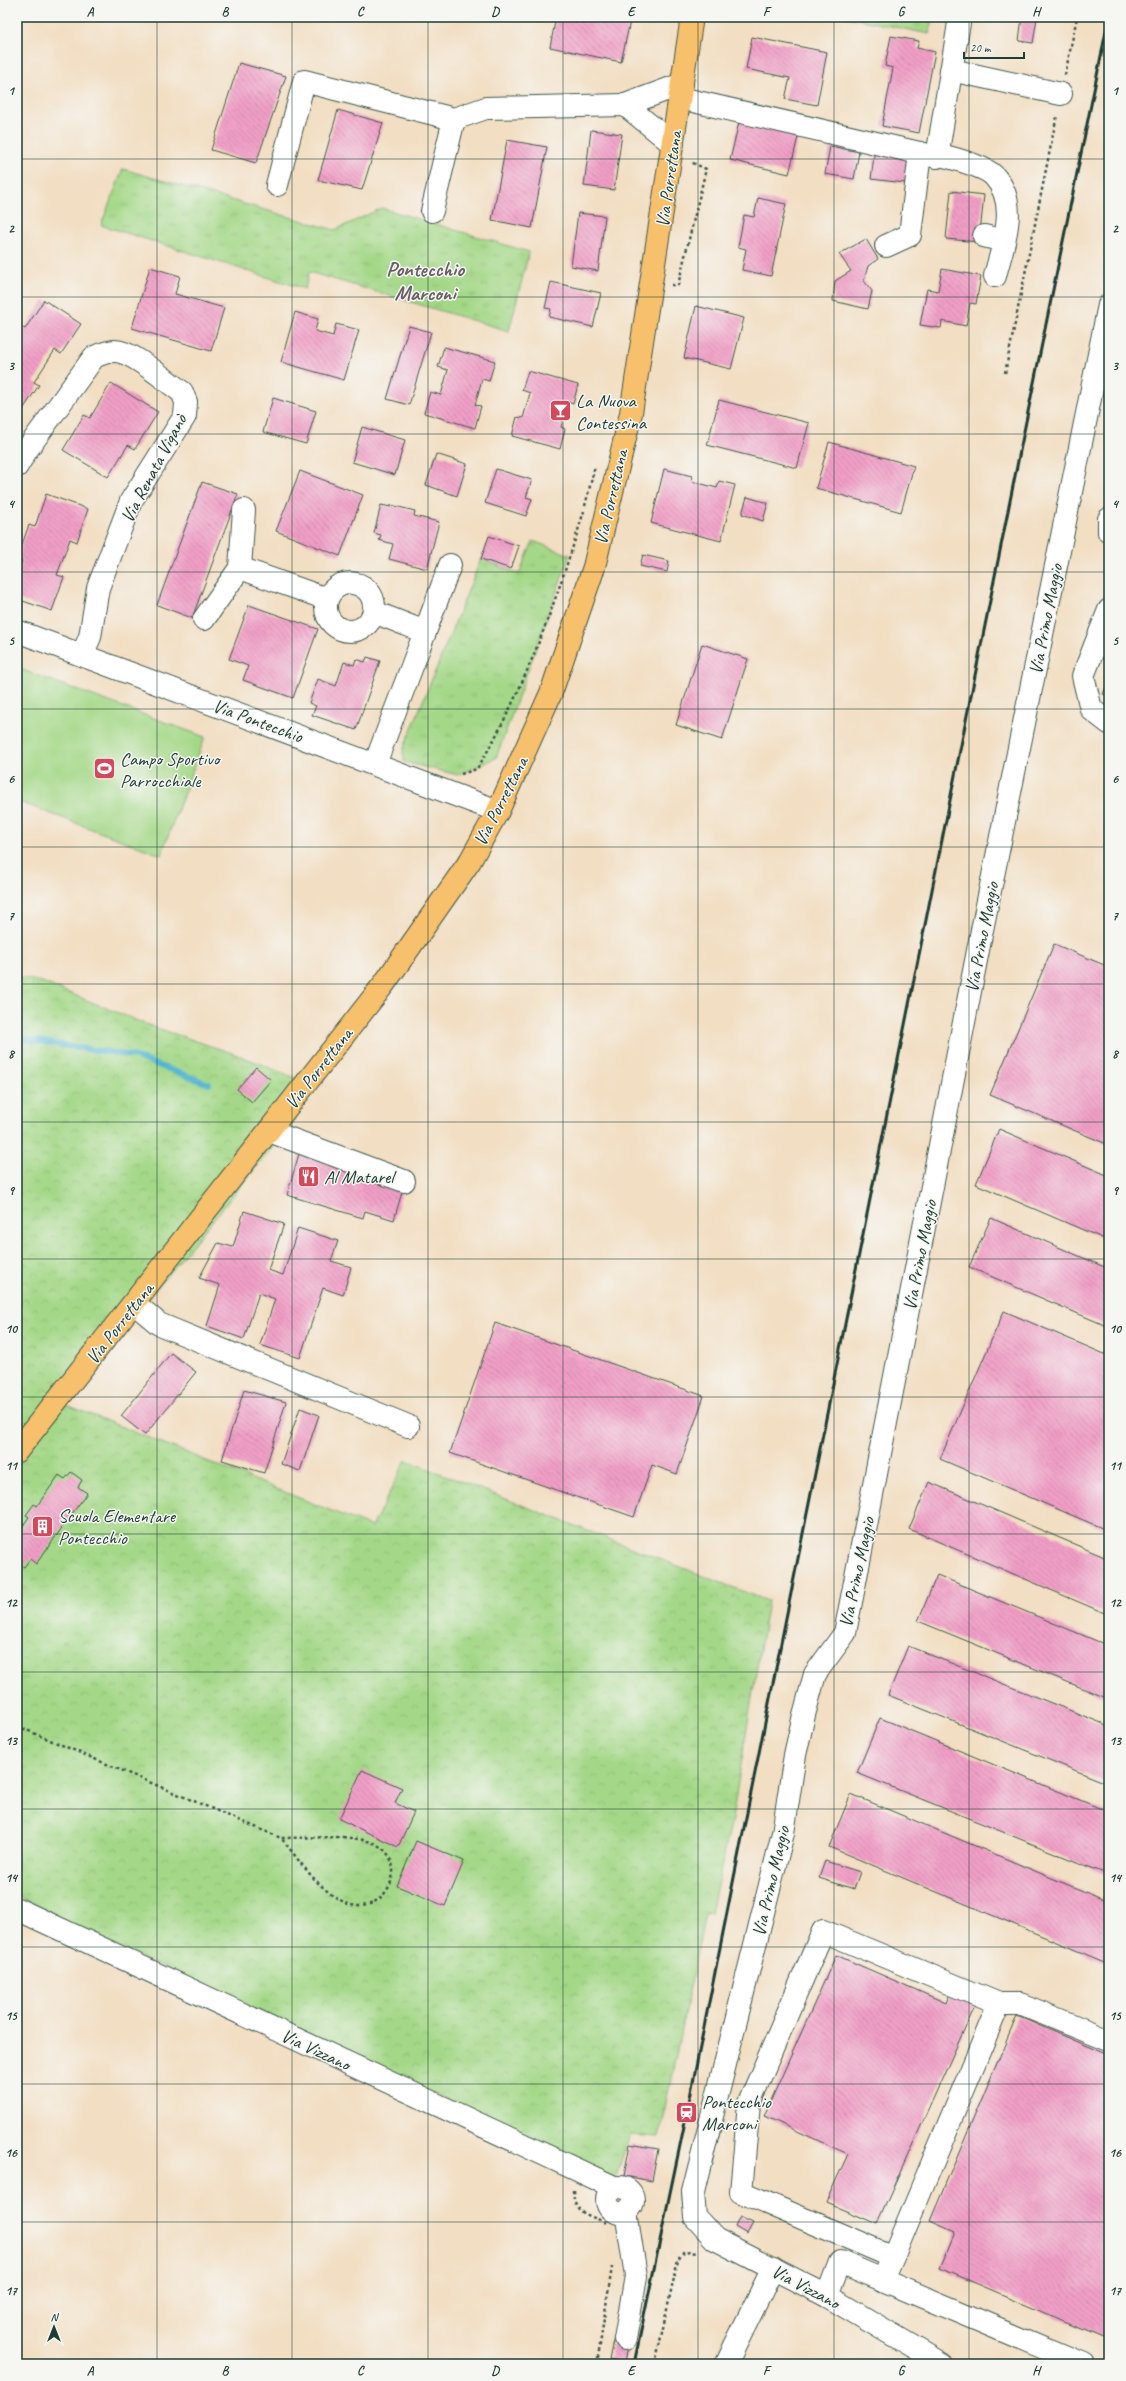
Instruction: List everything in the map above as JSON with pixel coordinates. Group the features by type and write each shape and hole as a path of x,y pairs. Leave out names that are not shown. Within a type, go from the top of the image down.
{"main road":[{"name":"Via Porrettana","path":"17,1451 135,1304 384,984 470,861 498,811 551,693 594,567 631,413 692,17"}],"street":[{"path":"886,246 910,235 951,70 960,17"},
{"path":"951,70 1061,94"},
{"path":"277,185 304,81 454,119 486,108 625,105 681,91 929,154 966,161 994,175 1008,198 1008,228 994,238 995,276"},
{"path":"625,105 673,144"},
{"path":"432,211 454,119"},
{"name":"Via Primo Maggio","path":"693,2192 783,1833 795,1755 815,1674 844,1633 981,935 1109,305"},
{"name":"Via Renata Viganò","path":"17,466 26,451 94,357 103,353 116,351 129,355 182,392 186,402 185,416 131,501 98,588 90,637 82,655"},
{"path":"204,619 240,568 244,510"},
{"path":"1109,519 1109,532"},
{"path":"375,764 450,565"},
{"path":"240,568 327,600"},
{"path":"341,584 356,584 369,592 374,602 374,612 369,622 360,629 350,631 338,628 330,621 326,611 327,600 332,590 341,584"},
{"path":"1109,610 1083,676 1091,709 1109,723"},
{"path":"374,612 425,632"},
{"name":"Via Pontecchio","path":"17,631 498,811"},
{"path":"269,1131 404,1181"},
{"path":"135,1304 159,1324 408,1426"},
{"name":"Via Vizzano","path":"17,1909 593,2178 612,2192 629,2190 633,2196 633,2205 626,2212 636,2276 625,2339"},
{"path":"893,2257 741,2192 749,2103 823,1932 999,2004 1020,2004 1109,2040"},
{"path":"884,2280 999,2004"},
{"name":"Via Vizzano","path":"693,2192 695,2217 715,2239 827,2296 942,2364"},
{"path":"827,2296 840,2262 1082,2364"},
{"path":"726,2364 773,2268"}],"path":[{"path":"1005,373 1077,17"},
{"path":"458,775 477,769 501,730 542,635 573,546 596,465"},
{"path":"17,1726 281,1838 343,1837 371,1842 380,1846 387,1854 393,1874 391,1884 386,1894 377,1901 367,1905 356,1906 345,1902 319,1884 281,1838"},
{"path":"571,2168 573,2202 579,2211 607,2223 611,2228"},
{"path":"655,2364 678,2260 684,2251 692,2250 706,2254"},
{"path":"596,2364 612,2265"}],"green space":[{"path":"847,17 896,17 913,21 914,17 932,17 929,34"},
{"path":"123,169 335,230 382,208 529,252 509,331 309,272 305,289 101,225"},
{"path":"533,541 570,555 496,758 458,775 404,762 403,750 481,559 519,574"},
{"name":"Campo Sportivo Parrocchiale","path":"17,668 205,737 161,855 17,801"},
{"path":"17,977 42,982 148,1025 238,1055 313,1085 292,1124 62,1403 372,1527 406,1460 768,1601 732,1819 711,1913 705,1914 659,2137 629,2135 616,2178 103,1940 17,1895"}],"building":[{"path":"556,17 631,17 621,62 550,47"},
{"path":"1022,17 1037,18 1033,43 1019,41"},
{"path":"891,36 919,41 917,48 935,52 919,133 882,126 893,68 885,66"},
{"path":"752,37 827,52 817,105 785,99 790,78 746,69"},
{"path":"239,63 286,76 256,163 211,150"},
{"path":"338,110 383,123 362,190 318,180"},
{"path":"740,118 799,133 789,174 730,160"},
{"path":"591,130 622,134 614,190 584,186"},
{"path":"507,140 547,147 532,228 492,220"},
{"path":"830,146 859,152 854,179 825,174"},
{"path":"875,148 909,152 905,183 871,179"},
{"path":"951,191 984,195 979,242 946,239"},
{"path":"758,198 786,204 771,276 742,270 746,249 738,247 744,215 754,217"},
{"path":"578,213 605,216 598,271 571,266"},
{"path":"866,239 878,259 868,266 864,281 872,291 868,309 833,301 835,281 851,271 839,254"},
{"path":"150,267 180,276 175,294 224,308 211,351 132,328"},
{"path":"942,269 981,276 976,304 970,303 966,326 942,321 941,328 920,325 927,289 938,291"},
{"path":"551,282 601,293 593,327 549,317 551,309 545,308"},
{"path":"44,300 81,324 61,354 55,350 34,382 39,385 20,414 17,412 17,329 19,326 25,329"},
{"path":"696,306 744,318 731,369 684,358"},
{"path":"295,312 318,319 315,331 333,336 336,324 359,330 344,380 281,362"},
{"path":"409,326 431,332 409,405 387,399"},
{"path":"444,347 495,361 489,381 482,379 475,405 481,406 475,428 424,413 430,392 441,395 448,370 438,367"},
{"path":"528,371 578,385 573,404 568,402 561,427 565,429 560,449 512,436 517,417 523,418 530,393 522,390"},
{"path":"111,383 158,412 135,449 128,445 108,477 63,450 84,415 90,418"},
{"path":"273,398 316,411 306,444 263,432"},
{"path":"719,400 809,423 797,468 707,445"},
{"path":"362,427 405,440 395,475 352,462"},
{"path":"829,442 914,466 901,512 816,488"},
{"path":"436,454 467,464 457,496 426,485"},
{"path":"496,469 532,480 526,497 532,499 526,516 485,503"},
{"path":"664,469 692,476 691,481 717,488 719,481 735,485 721,541 651,523"},
{"path":"300,471 363,495 340,556 276,531"},
{"path":"202,482 238,494 192,618 157,605"},
{"path":"46,494 88,509 77,542 70,539 57,575 64,577 52,611 17,599 17,576 22,561 17,558 29,525 35,527"},
{"path":"747,497 768,503 763,521 742,514"},
{"path":"381,505 391,507 391,505 415,511 414,516 439,522 427,569 389,559 393,544 379,540 381,535 374,533"},
{"path":"489,536 519,546 511,569 481,559"},
{"path":"643,555 669,561 667,572 640,566"},
{"path":"249,605 318,629 293,698 243,680 248,666 229,659"},
{"path":"702,644 748,659 722,740 676,725"},
{"path":"367,657 380,661 356,730 312,715 316,706 309,703 318,679 336,686 344,662 354,665 356,659 365,662"},
{"path":"1109,680 1109,696 1103,694"},
{"path":"1054,944 1109,967 1109,1145 990,1095"},
{"path":"256,1067 271,1080 252,1102 237,1089"},
{"path":"999,1129 1109,1176 1109,1241 976,1184"},
{"path":"299,1154 404,1185 394,1220 365,1211 363,1218 287,1195"},
{"path":"244,1211 284,1224 268,1270 283,1275 298,1228 338,1241 331,1261 351,1267 343,1295 323,1288 300,1358 260,1345 275,1299 259,1293 244,1339 207,1326 220,1285 199,1278 218,1243 233,1247"},
{"path":"991,1218 1109,1269 1109,1327 969,1267"},
{"path":"1004,1311 1109,1356 1109,1531 940,1459"},
{"path":"495,1323 704,1396 677,1474 652,1465 634,1517 450,1453"},
{"path":"171,1353 196,1372 145,1435 121,1416"},
{"path":"244,1390 286,1402 264,1473 222,1460"},
{"path":"300,1408 319,1415 300,1471 281,1464"},
{"name":"Scuola Elementare Pontecchio","path":"71,1472 82,1480 78,1487 87,1493 36,1564 30,1559 24,1567 17,1562 17,1534 29,1517 26,1515 34,1504 37,1506 59,1475 65,1479"},
{"path":"929,1482 1109,1559 1109,1615 909,1529"},
{"path":"937,1575 1109,1646 1109,1699 918,1621"},
{"path":"908,1646 1109,1726 1109,1784 888,1695"},
{"path":"880,1718 1109,1812 1109,1875 857,1773"},
{"path":"362,1770 402,1788 395,1803 414,1812 398,1847 339,1819"},
{"path":"851,1794 1109,1902 1109,1964 829,1847"},
{"path":"416,1841 464,1861 445,1906 397,1886"},
{"path":"825,1861 860,1872 854,1889 819,1878"},
{"path":"836,1955 946,2003 951,1990 977,2001 877,2224 826,2202 848,2154 764,2116"},
{"path":"1017,2016 1109,2055 1109,2340 940,2268 955,2232 930,2221"},
{"path":"630,2144 658,2149 652,2181 624,2176"},
{"path":"740,2216 753,2222 747,2233 735,2226"},
{"path":"614,2337 629,2340 625,2362 609,2359"}],"waterway":[{"path":"17,1038 133,1056 209,1084"}],"railway":[{"path":"634,2364 687,2112 1021,446 1109,17"}],"place":[{"name":"La Nuova Contessina","path":"561,411"},
{"name":"Campo Sportivo Parrocchiale","path":"105,769"},
{"name":"Al Matarel","path":"309,1176"},
{"name":"Scuola Elementare Pontecchio","path":"43,1526"},
{"name":"Pontecchio Marconi","path":"687,2112"}],"district":[{"name":"Pontecchio Marconi","path":"425,281"}]}
